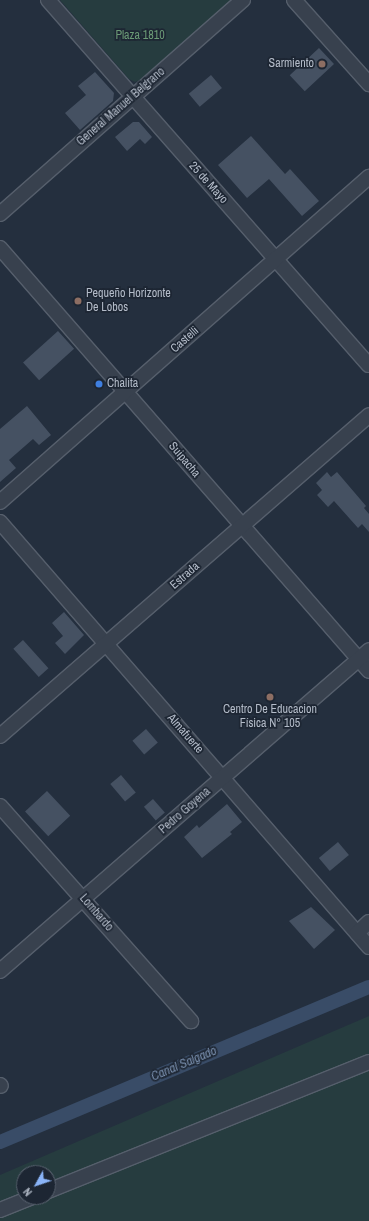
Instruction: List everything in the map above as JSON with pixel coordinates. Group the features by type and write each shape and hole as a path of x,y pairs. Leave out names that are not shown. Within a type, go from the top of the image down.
{"street":[{"name":"25 de Mayo","path":"48,0 369,365"},
{"name":"General Manuel Belgrano","path":"0,214 243,0"},
{"path":"294,0 369,84"},
{"name":"Castelli","path":"0,502 369,177"},
{"name":"Suipacha","path":"0,248 126,392 241,527 369,671"},
{"name":"Estrada","path":"0,736 369,415"},
{"name":"Almafuerte","path":"0,522 223,777 369,947"},
{"name":"Pedro Goyena","path":"0,971 369,650"},
{"name":"Lombardo","path":"0,806 84,898 191,1021"},
{"path":"357,933 369,922"},
{"path":"56,1188 369,1062"},
{"path":"0,1210 16,1204"}],"green space":[{"name":"Plaza 1810","path":"60,0 235,0 147,77 135,82 129,79"},
{"path":"369,1016 369,1221 0,1221 0,1175 16,1168 16,1205 56,1205 56,1165 23,1165"}],"building":[{"path":"319,48 334,64 305,91 290,75"},
{"path":"95,72 114,93 113,101 80,130 65,113 86,95 78,86"},
{"path":"211,75 222,88 200,107 189,94"},
{"path":"133,122 139,122 152,137 145,144 140,139 127,151 115,137"},
{"path":"251,136 285,174 290,169 319,201 302,216 269,179 247,198 218,165"},
{"path":"58,331 74,349 39,380 23,362"},
{"path":"27,406 51,435 39,445 33,439 9,460 16,468 0,482 0,429"},
{"path":"327,472 331,477 337,472 366,506 364,508 369,514 369,532 362,524 358,528 334,501 328,507 317,495 322,490 316,483"},
{"path":"64,612 84,635 65,654 55,643 63,636 52,623"},
{"path":"23,640 48,668 39,677 13,649"},
{"path":"146,729 158,743 144,754 132,741"},
{"path":"121,775 136,793 125,802 110,784"},
{"path":"47,791 70,816 48,836 25,811"},
{"path":"153,799 165,813 156,820 144,807"},
{"path":"227,804 242,822 230,832 232,834 202,858 184,837 197,825 199,828"},
{"path":"338,842 349,855 330,871 319,858"},
{"path":"311,907 335,930 314,949 289,921"}],"waterway":[{"name":"Canal Salgado","path":"0,1142 369,987"}],"place":[{"name":"Sarmiento","path":"322,64"},
{"name":"Pequeño Horizonte De Lobos","path":"78,301"},
{"name":"Chalita","path":"99,384"},
{"name":"Centro De Educacion Física N° 105","path":"270,697"}]}
